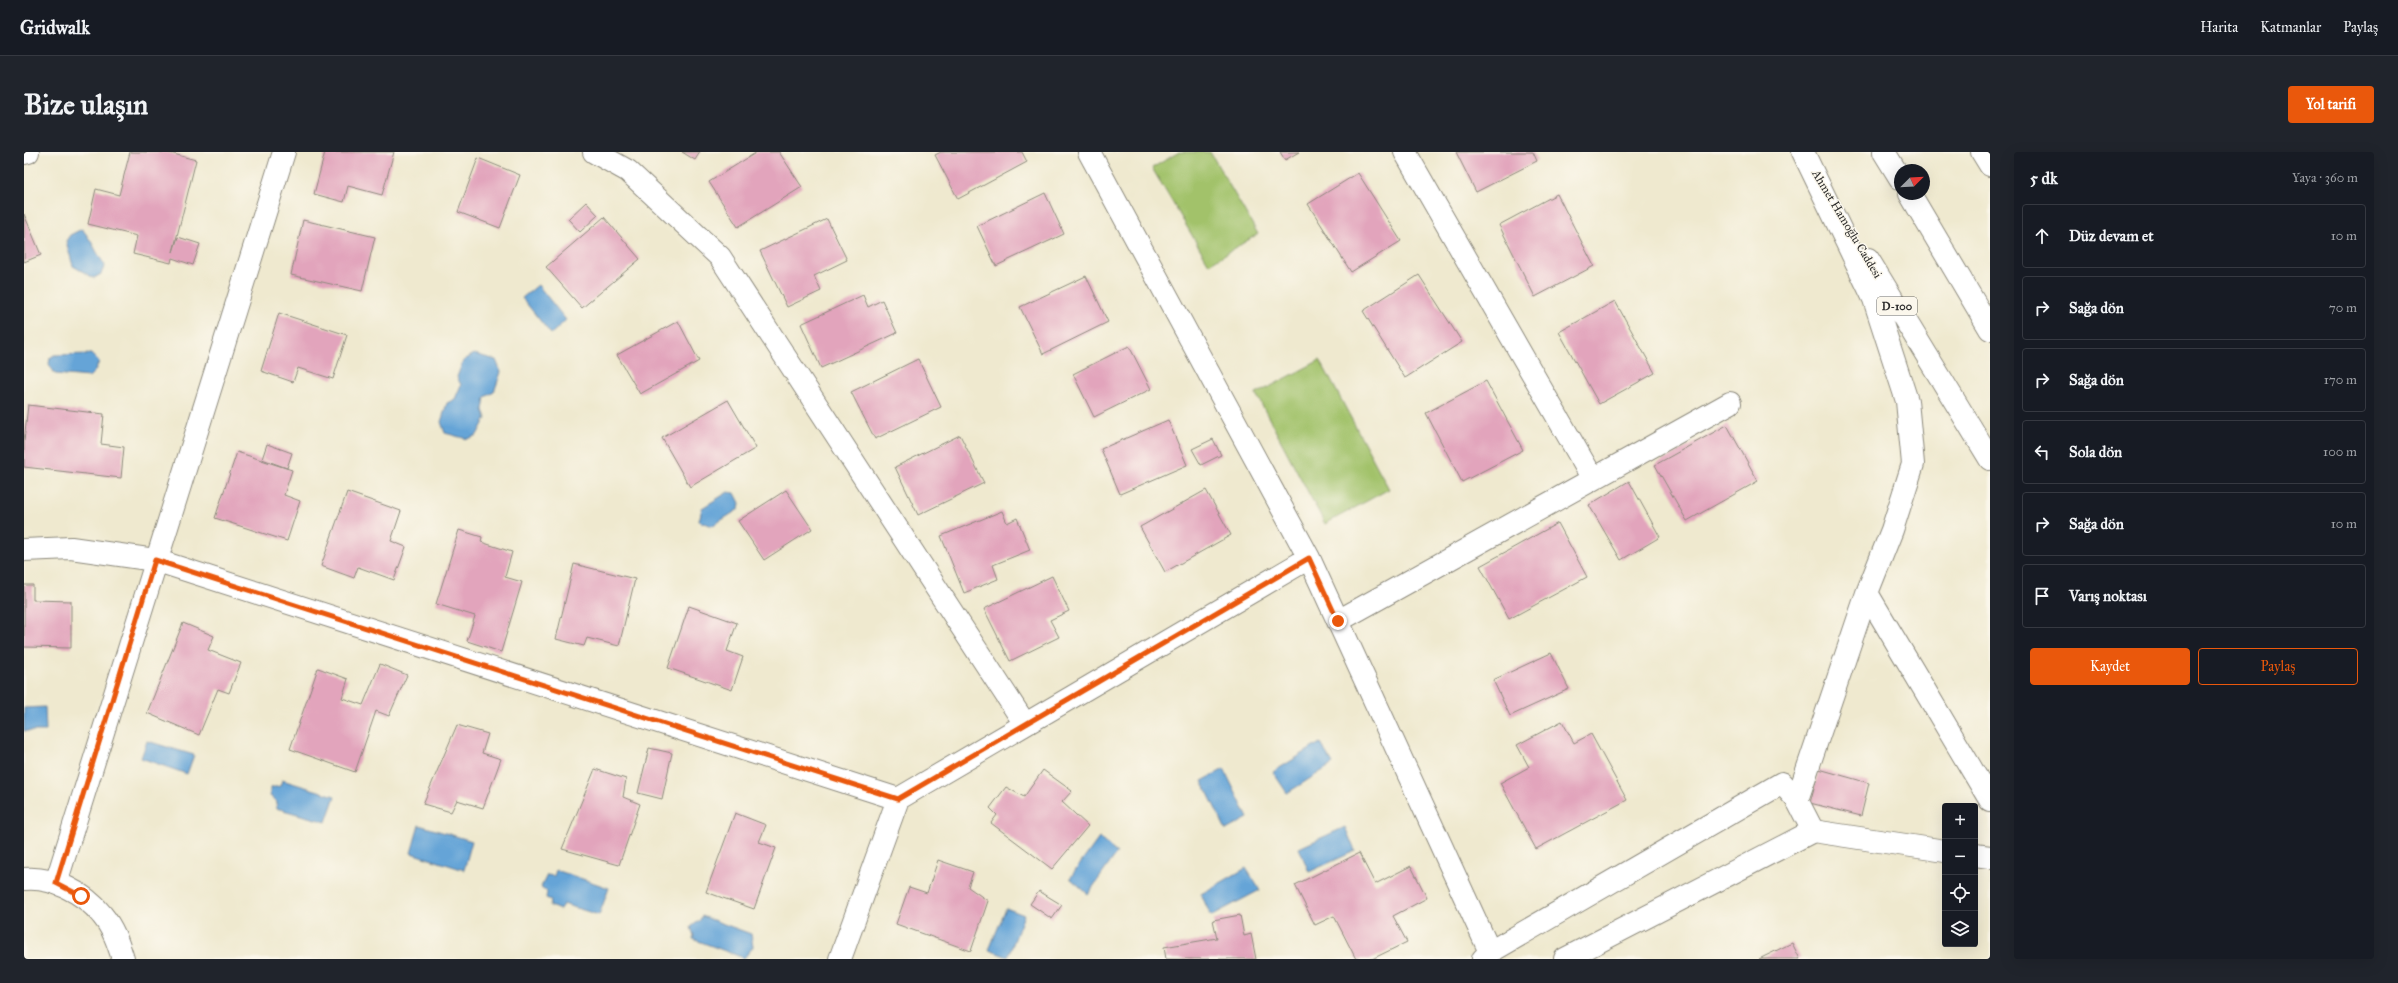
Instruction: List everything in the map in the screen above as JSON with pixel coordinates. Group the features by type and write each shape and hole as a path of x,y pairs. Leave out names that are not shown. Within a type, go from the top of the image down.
{"main road":[{"path":"24,154 28,152"},
{"path":"56,883 155,560 284,152"},
{"path":"594,152 628,171 720,257 1025,724"},
{"path":"1089,152 1309,558 1487,956 1782,783 1797,800 1813,831"},
{"path":"1405,152 1593,479"},
{"path":"1797,800 1867,593 1892,530 1913,464 1907,401 1874,299 1803,152"},
{"name":"Ahmet Hamoğlu Caddesi","path":"1803,152 1990,459"},
{"path":"1884,152 1894,168"},
{"path":"1982,152 1990,165"},
{"path":"1914,200 1990,329"},
{"path":"1338,621 1730,403"},
{"path":"24,550 71,548 155,560 898,799"},
{"path":"840,959 898,799 1309,558"},
{"path":"1867,593 1990,800"},
{"path":"1565,959 1813,831 1942,851"},
{"path":"1978,855 1990,857"},
{"path":"24,879 56,883 81,896 102,914 117,938 123,959"}],"green space":[{"path":"1179,152 1210,152 1258,234 1209,264 1152,168"},
{"path":"1320,360 1389,489 1325,524 1256,394"}],"water":[{"path":"82,229 105,265 101,274 94,278 73,266 66,241 70,235"},
{"path":"538,285 566,320 551,334 522,298"},
{"path":"91,354 99,362 95,371 89,377 55,374 49,364 50,358 54,355"},
{"path":"474,354 496,360 501,372 494,392 485,397 483,410 486,418 477,435 467,439 445,433 441,422 447,403 455,399 461,385 457,377 463,361"},
{"path":"728,492 735,493 740,503 739,509 712,526 699,521 702,508"},
{"path":"45,707 46,731 24,731 24,708"},
{"path":"147,741 194,755 187,774 141,758"},
{"path":"1320,743 1333,764 1287,793 1273,772"},
{"path":"1224,769 1248,818 1226,830 1202,781"},
{"path":"282,780 335,796 326,822 276,808 277,802 270,796 270,788 280,786"},
{"path":"419,825 472,841 464,870 411,853"},
{"path":"1345,827 1355,851 1309,872 1299,848"},
{"path":"1099,838 1117,853 1088,894 1070,878"},
{"path":"1246,868 1260,890 1211,916 1201,894"},
{"path":"556,870 609,888 599,915 563,904 560,910 550,906 551,900 546,898 547,891 541,887 547,875 554,876"},
{"path":"1006,908 1024,915 1008,957 989,950"},
{"path":"702,916 751,934 753,947 744,958 693,939 694,936 691,927 700,920"}],"building":[{"path":"130,152 166,152 196,160 173,252 178,237 200,244 193,265 172,258 171,263 133,254 137,236 88,224 96,189 119,195"},
{"path":"325,152 394,152 382,195 348,186 344,202 314,194"},
{"path":"682,152 700,152 695,160"},
{"path":"757,152 779,152 802,187 738,227 709,182"},
{"path":"941,152 1022,152 1027,162 958,199 935,155"},
{"path":"1280,152 1299,152 1285,160"},
{"path":"1456,152 1533,152 1537,161 1476,192"},
{"path":"478,158 520,175 500,228 458,212"},
{"path":"1358,173 1401,241 1351,272 1308,204"},
{"path":"1045,193 1064,234 996,266 977,226"},
{"path":"1557,194 1594,266 1535,297 1499,225"},
{"path":"586,202 598,215 580,232 568,219"},
{"path":"24,214 41,255 24,262"},
{"path":"604,217 640,259 582,308 546,267"},
{"path":"827,219 847,260 814,276 821,291 787,307 760,251"},
{"path":"303,220 375,237 362,291 291,275"},
{"path":"1419,275 1462,342 1405,378 1363,311"},
{"path":"1086,276 1108,322 1043,354 1020,307"},
{"path":"863,295 868,307 882,300 897,333 821,368 801,324"},
{"path":"1615,301 1655,373 1599,404 1559,332"},
{"path":"279,313 347,335 333,379 298,368 293,382 261,371"},
{"path":"678,321 699,361 640,394 617,355"},
{"path":"1129,346 1151,389 1094,417 1073,374"},
{"path":"918,359 941,407 875,439 851,392"},
{"path":"1486,381 1523,450 1462,482 1426,413"},
{"path":"728,400 756,448 690,487 662,438"},
{"path":"28,405 104,414 101,444 124,447 121,478 24,467 24,441"},
{"path":"1168,420 1187,465 1120,494 1101,449"},
{"path":"1727,425 1758,481 1687,521 1655,465"},
{"path":"960,435 984,483 918,515 895,467"},
{"path":"1213,439 1221,455 1201,465 1192,449"},
{"path":"267,444 292,453 287,468 262,459"},
{"path":"237,452 292,470 284,495 300,501 287,541 215,518"},
{"path":"1629,481 1660,537 1621,560 1589,505"},
{"path":"786,490 812,529 764,560 738,521"},
{"path":"1206,490 1231,535 1165,572 1140,527"},
{"path":"347,492 401,511 391,541 406,547 394,580 358,567 354,578 321,566"},
{"path":"1002,511 1007,523 1017,518 1030,550 993,565 998,579 964,593 941,536"},
{"path":"1558,523 1587,577 1509,619 1480,566"},
{"path":"459,530 482,537 481,542 512,552 505,577 522,582 501,652 467,641 475,616 436,604"},
{"path":"574,564 635,579 619,646 587,638 584,646 556,639"},
{"path":"1052,576 1069,611 1050,620 1059,637 1010,661 984,609"},
{"path":"24,585 33,585 33,600 71,601 71,648 24,647"},
{"path":"689,606 737,623 727,651 743,657 732,690 668,668"},
{"path":"183,623 214,636 208,650 241,663 229,693 218,689 199,735 147,713"},
{"path":"1551,653 1569,689 1510,716 1493,680"},
{"path":"380,664 407,675 389,716 376,711 355,772 290,749 318,668 348,679 342,698 363,705"},
{"path":"1562,721 1574,743 1591,734 1627,800 1536,849 1500,783 1529,767 1517,745"},
{"path":"457,725 488,734 482,753 501,759 483,808 457,800 451,812 423,804"},
{"path":"649,748 672,753 662,799 638,793"},
{"path":"595,769 626,779 623,797 640,804 619,865 562,849"},
{"path":"1819,769 1869,783 1861,816 1810,803"},
{"path":"1043,770 1072,791 1062,802 1088,826 1052,869 991,823 997,815 990,808 1006,787 1024,797"},
{"path":"735,813 766,825 759,842 776,848 754,909 706,892"},
{"path":"1359,853 1375,884 1411,866 1427,898 1393,916 1407,942 1372,959 1356,959 1334,916 1315,925 1295,885"},
{"path":"938,860 973,872 968,887 988,901 971,951 896,924 909,887 927,893"},
{"path":"1039,891 1062,905 1052,919 1030,904"},
{"path":"1240,915 1244,936 1251,934 1256,959 1166,959 1164,947 1217,938 1213,920"},
{"path":"1792,943 1800,959 1759,959"}],"route":[{"path":"81,896 56,883 155,560 898,799 1309,558 1338,621"}]}
